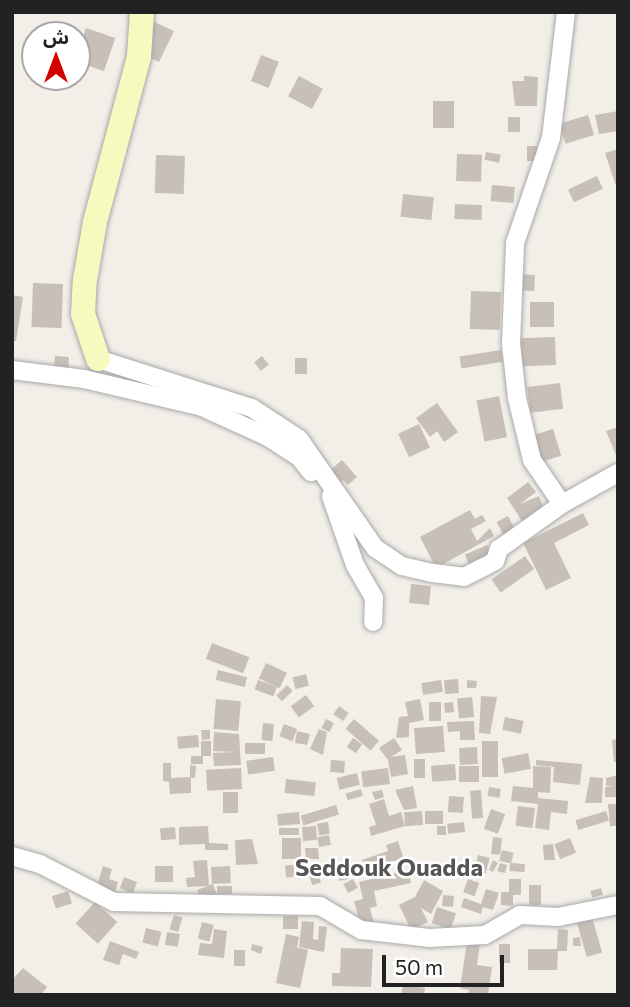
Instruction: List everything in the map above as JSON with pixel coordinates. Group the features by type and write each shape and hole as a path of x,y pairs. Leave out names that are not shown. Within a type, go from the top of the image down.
{"street":[{"path":"142,12 139,57 95,222 85,280 83,314 98,359 252,408 299,439 375,548 402,566 464,577 495,561 499,549 562,504 618,473"},
{"path":"562,504 532,460 517,398 511,344 515,243 551,138 566,12"},
{"path":"12,370 84,379 202,407 268,437 299,458 334,501 355,565 374,598 373,622"},
{"path":"12,856 40,864 114,902 320,906 361,930 429,938 485,935 520,915 558,917 618,905"}],"building":[{"path":"154,22 174,31 159,62 144,55"},
{"path":"91,30 115,38 104,71 91,67"},
{"path":"261,55 279,62 269,88 251,81"},
{"path":"299,76 323,89 312,109 288,96"},
{"path":"524,76 538,77 537,106 515,106 512,81 524,81"},
{"path":"433,101 454,101 454,128 433,128"},
{"path":"618,111 618,131 599,134 595,115"},
{"path":"588,115 594,135 565,144 559,124"},
{"path":"508,117 520,117 520,132 508,132"},
{"path":"527,146 537,146 537,161 527,161"},
{"path":"618,149 618,189 617,189 605,153"},
{"path":"486,152 501,155 499,163 484,160"},
{"path":"457,154 482,155 481,182 456,181"},
{"path":"156,155 185,156 184,194 155,193"},
{"path":"597,176 603,189 574,202 568,190"},
{"path":"492,185 515,187 514,203 491,201"},
{"path":"403,194 434,197 431,220 401,217"},
{"path":"455,204 482,205 481,220 454,219"},
{"path":"515,274 535,275 534,291 514,290"},
{"path":"33,283 63,284 61,328 31,327"},
{"path":"471,291 501,292 500,330 470,329"},
{"path":"12,295 23,297 16,341 12,341"},
{"path":"530,302 554,302 554,327 530,327"},
{"path":"555,337 556,365 522,366 521,338"},
{"path":"501,350 503,362 461,368 460,357"},
{"path":"55,356 69,357 68,371 54,370"},
{"path":"262,356 269,365 261,371 254,362"},
{"path":"295,358 307,358 307,374 295,374"},
{"path":"560,383 563,409 530,413 527,387"},
{"path":"499,396 507,437 484,442 476,400"},
{"path":"437,403 458,432 444,442 437,431 430,437 416,418"},
{"path":"419,424 430,448 409,457 398,434"},
{"path":"618,427 618,460 606,431"},
{"path":"553,429 561,456 535,464 527,437"},
{"path":"342,460 357,477 348,485 343,480 337,485 326,474"},
{"path":"528,482 536,492 520,504 539,496 546,514 524,524 507,498"},
{"path":"470,510 475,519 482,515 486,521 471,529 477,541 490,528 494,536 436,568 420,537"},
{"path":"583,513 589,525 554,543 571,578 546,590 523,543"},
{"path":"508,516 515,529 504,535 497,522"},
{"path":"487,545 492,557 470,566 465,554"},
{"path":"525,556 534,569 501,593 491,580"},
{"path":"411,584 431,586 429,605 409,603"},
{"path":"212,643 249,657 243,673 206,659"},
{"path":"266,663 287,673 280,688 259,678"},
{"path":"218,670 247,677 245,687 216,680"},
{"path":"306,674 309,686 295,689 292,677"},
{"path":"458,679 459,693 445,694 444,680"},
{"path":"258,680 277,687 273,696 255,689"},
{"path":"441,680 443,692 423,695 421,683"},
{"path":"467,680 477,681 476,688 467,688"},
{"path":"287,685 293,691 282,701 276,696"},
{"path":"306,695 314,706 299,717 291,706"},
{"path":"481,696 497,697 490,734 479,733"},
{"path":"472,697 474,717 459,718 457,699"},
{"path":"216,699 241,701 238,731 213,729"},
{"path":"420,699 424,720 409,723 409,737 396,738 399,717 408,716 405,702"},
{"path":"429,702 441,702 441,721 429,721"},
{"path":"453,702 454,712 445,713 444,703"},
{"path":"339,706 349,713 343,721 333,714"},
{"path":"505,717 524,721 521,734 502,730"},
{"path":"326,719 334,723 329,732 321,728"},
{"path":"354,719 379,741 370,750 345,729"},
{"path":"474,721 475,740 460,740 460,731 448,732 447,722"},
{"path":"263,723 274,724 272,741 262,740"},
{"path":"284,724 297,729 292,741 279,736"},
{"path":"443,726 445,752 416,754 414,728"},
{"path":"319,729 327,732 323,755 310,749"},
{"path":"201,730 210,730 210,739 202,740"},
{"path":"297,731 310,734 307,745 295,743"},
{"path":"214,732 239,734 241,765 214,766 213,753 235,752 213,751"},
{"path":"198,735 199,747 178,749 177,737"},
{"path":"353,738 362,744 356,753 347,747"},
{"path":"394,738 402,750 391,757 405,755 408,774 391,777 388,760 379,748"},
{"path":"618,739 618,762 614,762 612,740"},
{"path":"201,741 211,741 211,756 201,756"},
{"path":"482,741 498,741 498,777 482,777"},
{"path":"245,743 265,743 265,754 245,754"},
{"path":"477,747 478,764 460,765 459,748"},
{"path":"528,753 531,769 505,774 501,758"},
{"path":"191,756 203,756 203,764 191,764"},
{"path":"273,757 275,771 248,775 246,761"},
{"path":"414,759 425,759 425,778 414,778"},
{"path":"331,760 345,761 344,773 330,772"},
{"path":"536,760 582,764 580,785 553,782 554,767 536,765"},
{"path":"163,763 171,763 171,778 191,777 191,793 170,794 169,782 163,781"},
{"path":"455,764 456,780 432,782 431,766"},
{"path":"190,765 196,766 195,778 190,777"},
{"path":"459,766 479,766 479,782 459,782"},
{"path":"533,766 551,767 550,793 538,792 538,798 568,801 567,814 551,812 549,830 535,828 538,804 511,801 513,786 533,788"},
{"path":"241,768 242,789 207,791 206,770"},
{"path":"388,768 390,784 363,787 361,771"},
{"path":"357,773 360,785 340,790 337,778"},
{"path":"618,775 618,797 605,797 605,787 614,787 606,786 606,778"},
{"path":"590,777 603,778 602,803 585,803"},
{"path":"286,779 316,782 314,796 285,793"},
{"path":"413,786 417,808 404,810 395,790"},
{"path":"489,787 501,789 499,798 488,796"},
{"path":"361,789 363,796 348,800 346,793"},
{"path":"382,790 384,797 375,800 372,792"},
{"path":"481,790 483,818 472,819 470,791"},
{"path":"223,792 238,792 238,813 223,813"},
{"path":"449,796 464,797 463,813 448,812"},
{"path":"384,799 389,816 401,812 405,826 371,836 369,827 376,825 369,804"},
{"path":"608,804 618,804 618,826 610,826"},
{"path":"336,805 339,815 304,825 301,816"},
{"path":"518,806 535,808 532,828 516,826"},
{"path":"491,809 505,814 498,834 484,829"},
{"path":"422,811 423,825 405,826 404,812"},
{"path":"425,811 443,811 443,824 425,824"},
{"path":"606,811 609,821 578,830 575,820"},
{"path":"299,812 300,824 278,826 277,814"},
{"path":"328,822 330,834 319,836 317,824"},
{"path":"464,822 465,832 448,834 447,824"},
{"path":"208,826 209,843 228,844 228,850 205,850 205,844 179,845 179,827"},
{"path":"316,826 317,840 303,841 302,827"},
{"path":"437,826 446,826 446,835 437,835"},
{"path":"175,827 176,839 161,840 160,828"},
{"path":"279,828 299,828 299,835 279,835"},
{"path":"329,835 331,845 319,847 317,837"},
{"path":"493,837 502,838 500,855 491,854"},
{"path":"282,838 301,838 301,859 282,859"},
{"path":"570,838 576,853 560,859 554,844"},
{"path":"252,839 258,864 236,865 235,840"},
{"path":"398,841 403,857 368,875 362,860 388,851 386,845"},
{"path":"553,844 555,860 544,860 543,845"},
{"path":"305,848 318,848 319,859 306,859"},
{"path":"502,850 514,853 511,864 499,861"},
{"path":"478,855 490,858 486,873 474,871"},
{"path":"207,860 209,885 213,884 217,895 202,901 197,890 208,886 187,887 186,878 195,877 193,861"},
{"path":"493,860 498,863 493,872 489,870"},
{"path":"500,863 507,865 505,873 497,871"},
{"path":"510,863 525,864 524,872 509,871"},
{"path":"302,864 303,876 286,877 285,865"},
{"path":"103,866 112,869 109,879 118,882 114,895 96,889"},
{"path":"155,866 173,866 173,882 155,882"},
{"path":"230,866 231,883 212,884 211,867"},
{"path":"349,866 351,879 339,881 337,868"},
{"path":"408,870 411,883 374,891 377,906 370,908 374,924 361,927 354,901 363,899 359,882"},
{"path":"318,873 321,883 312,885 309,876"},
{"path":"124,877 137,882 133,893 120,888"},
{"path":"353,879 358,888 348,893 343,884"},
{"path":"468,879 479,883 474,896 463,892"},
{"path":"509,879 521,879 521,895 513,895 513,906 501,905 501,892 509,892"},
{"path":"424,880 443,891 431,914 421,908 428,922 411,930 399,905 415,897"},
{"path":"529,885 541,885 541,905 529,905"},
{"path":"217,886 232,886 232,894 217,894"},
{"path":"601,888 603,895 592,898 590,891"},
{"path":"486,889 499,893 493,910 483,907 481,914 461,907 464,898 481,904"},
{"path":"68,891 72,903 56,909 52,896"},
{"path":"443,895 454,896 453,907 442,906"},
{"path":"95,902 117,922 98,944 76,924"},
{"path":"437,907 456,913 451,929 432,923"},
{"path":"174,915 183,918 178,932 169,929"},
{"path":"283,916 298,916 298,929 283,929"},
{"path":"592,917 602,953 587,957 577,921"},
{"path":"302,921 314,922 313,939 318,940 319,926 327,927 324,952 299,947"},
{"path":"202,922 214,925 210,941 198,938"},
{"path":"146,928 162,932 158,946 142,943"},
{"path":"214,929 227,931 224,958 198,955 200,943 212,944"},
{"path":"558,929 568,930 567,951 558,951 557,970 528,970 528,949 557,949"},
{"path":"167,932 180,934 178,947 165,945"},
{"path":"286,934 299,937 297,947 291,946 308,950 300,988 276,983"},
{"path":"580,937 581,946 573,946 573,938"},
{"path":"110,941 139,952 136,959 123,954 119,965 103,960"},
{"path":"467,942 480,944 477,965 492,967 488,995 468,995 469,990 460,988"},
{"path":"252,944 263,947 261,954 251,950"},
{"path":"499,944 510,944 510,963 499,963"},
{"path":"341,948 373,949 371,987 332,986 332,973 340,973"},
{"path":"234,950 245,950 245,966 234,966"},
{"path":"23,968 47,987 41,995 12,995 12,980"},
{"path":"403,984 425,988 424,995 401,995"}],"district":[{"name":"Seddouk Ouadda","path":"389,867"}]}
